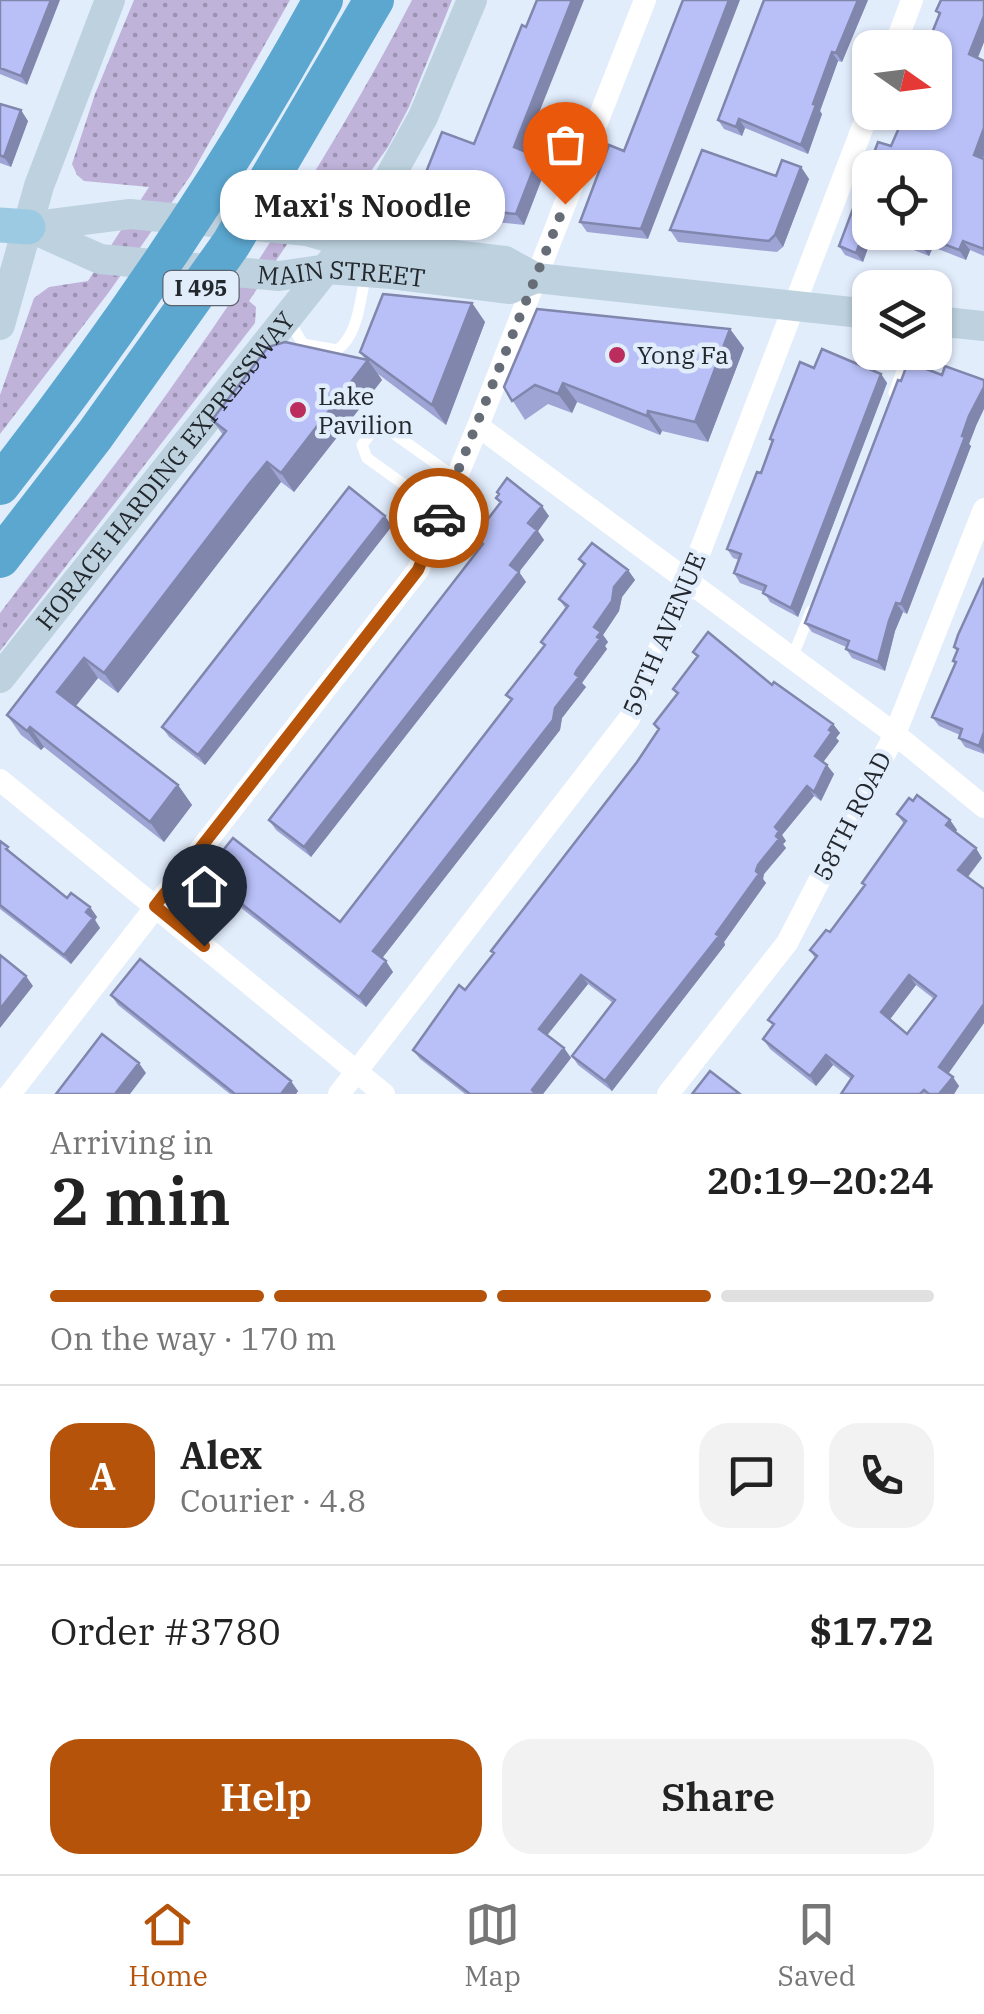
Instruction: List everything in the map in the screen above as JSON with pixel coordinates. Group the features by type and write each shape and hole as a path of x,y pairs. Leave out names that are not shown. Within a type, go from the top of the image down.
{"highway":[{"name":"I 495","path":"0,485 166,258 323,0"},
{"name":"I 495","path":"0,558 96,435 221,259 374,0"}],"main road":[{"path":"0,325 14,226 38,186 110,0"},
{"name":"HORACE HARDING EXPRESSWAY","path":"0,678 349,242 408,148 472,0"},
{"name":"MAIN STREET","path":"14,226 130,214 307,231 349,242 505,261 536,278 852,312"},
{"name":"MAIN STREET","path":"14,226 100,259 279,276 327,269 510,289 536,278"},
{"path":"952,323 984,326"}],"street":[{"path":"10,1094 418,570 645,0"},
{"path":"901,30 912,0"},
{"name":"59TH AVENUE","path":"339,1094 629,720 689,580 862,130"},
{"path":"478,426 894,734 984,807"},
{"name":"58TH ROAD","path":"668,1094 787,943 894,734 984,509"},
{"path":"0,780 384,1094"}],"lane":[{"path":"289,317 303,344 338,350 352,334 366,273"},
{"path":"888,407 903,370"},
{"path":"442,512 367,458 362,444 376,426 383,426 456,478"},
{"path":"792,658 814,602"}],"shaded area":[{"path":"134,0 290,0 191,175 109,292 0,434 0,395 34,298 49,287 88,281 149,187 84,181 72,164 95,94"},
{"path":"412,0 452,0 409,107 388,147 351,199 335,205 314,204 249,301 256,307 255,323 0,651 0,613 146,423 232,300 327,152"}],"building":[{"path":"0,0 51,0 21,76 0,68"},
{"path":"537,0 572,0 514,147 538,157 516,214 421,204 417,195 442,132 474,144 522,25 526,27"},
{"path":"683,0 729,0 641,229 580,222 609,145 624,151"},
{"path":"764,0 858,0 836,53 832,52 801,145 739,119 736,127 718,120"},
{"path":"941,0 984,0 984,16 969,54 984,61 984,128 974,155 984,159 984,249 963,241 959,250 952,247 952,150 875,150 878,142 891,146 898,130 952,130 952,30 933,30 940,13 936,11"},
{"path":"0,104 21,110 4,157 0,155"},
{"path":"702,150 776,176 782,160 801,167 775,235 769,241 670,230"},
{"path":"852,211 852,250 857,250 856,253 839,246"},
{"path":"383,294 472,303 432,405 360,352"},
{"path":"537,309 730,329 695,422 648,411 647,416 563,383 558,394 535,385 512,401 504,387"},
{"path":"285,342 368,360 281,473 267,462 104,673 84,658 57,692 178,785 150,822 30,727 27,731 7,715 226,431 212,420 268,347"},
{"path":"822,349 852,362 852,370 881,374 791,608 763,593 766,586 734,573 741,554 727,549 757,472 761,473 800,362 814,368"},
{"path":"952,369 984,380 984,387 969,416 962,436 965,437 901,604 896,603 889,621 878,662 846,649 849,641 805,623 898,380 901,381 905,370 929,370 942,375 944,370"},
{"path":"507,478 542,506 528,523 537,530 510,565 519,572 304,847 269,820 483,544 477,539 481,535 478,532 501,502 496,498 497,492"},
{"path":"349,487 385,516 198,755 162,727"},
{"path":"592,543 628,570 614,587 612,601 594,627 601,632 597,637 600,639 577,670 575,674 579,677 555,708 553,720 373,951 386,961 359,997 204,874 233,838 340,922 512,699 506,695 545,645 541,642 568,606 559,599 585,564 579,559"},
{"path":"984,578 984,732 979,746 959,738 962,729 932,717 956,662 953,661 958,649 954,647 958,635"},
{"path":"708,632 772,685 774,682 833,724 829,730 832,732 815,756 827,765 814,792 807,786 775,827 779,839 758,865 759,874 716,934 719,936 605,1081 572,1056 615,1000 581,975 539,1029 564,1048 532,1090 536,1094 470,1094 413,1050 459,985 465,990 494,953 491,951 637,762 659,729 654,724 678,693 673,689 698,656 693,652"},
{"path":"917,795 950,820 946,825 976,848 958,870 984,889 984,1004 939,1067 953,1077 939,1094 924,1090 920,1094 841,1094 853,1076 826,1055 810,1076 763,1039 774,1024 768,1020 817,956 810,950 826,930 830,932 865,885 862,883 906,821 897,814 909,798 913,801","holes":["909,975 936,996 907,1034 881,1012"]},
{"path":"0,841 67,898 71,893 90,907 86,912 93,918 64,955 0,905"},
{"path":"0,955 26,976 0,1009"},
{"path":"140,959 291,1081 281,1094 235,1094 111,995"},
{"path":"102,1034 139,1063 115,1094 56,1094"},
{"path":"710,1071 740,1094 692,1094"}],"way so far":[{"path":"439,518 565,204"}],"place":[{"name":"Maxi's Noodle","path":"565,204"},
{"name":"Yong Fa","path":"617,355"},
{"name":"Lake Pavilion","path":"298,410"}],"route":[{"path":"204,946 155,906 418,570 439,518"}]}
